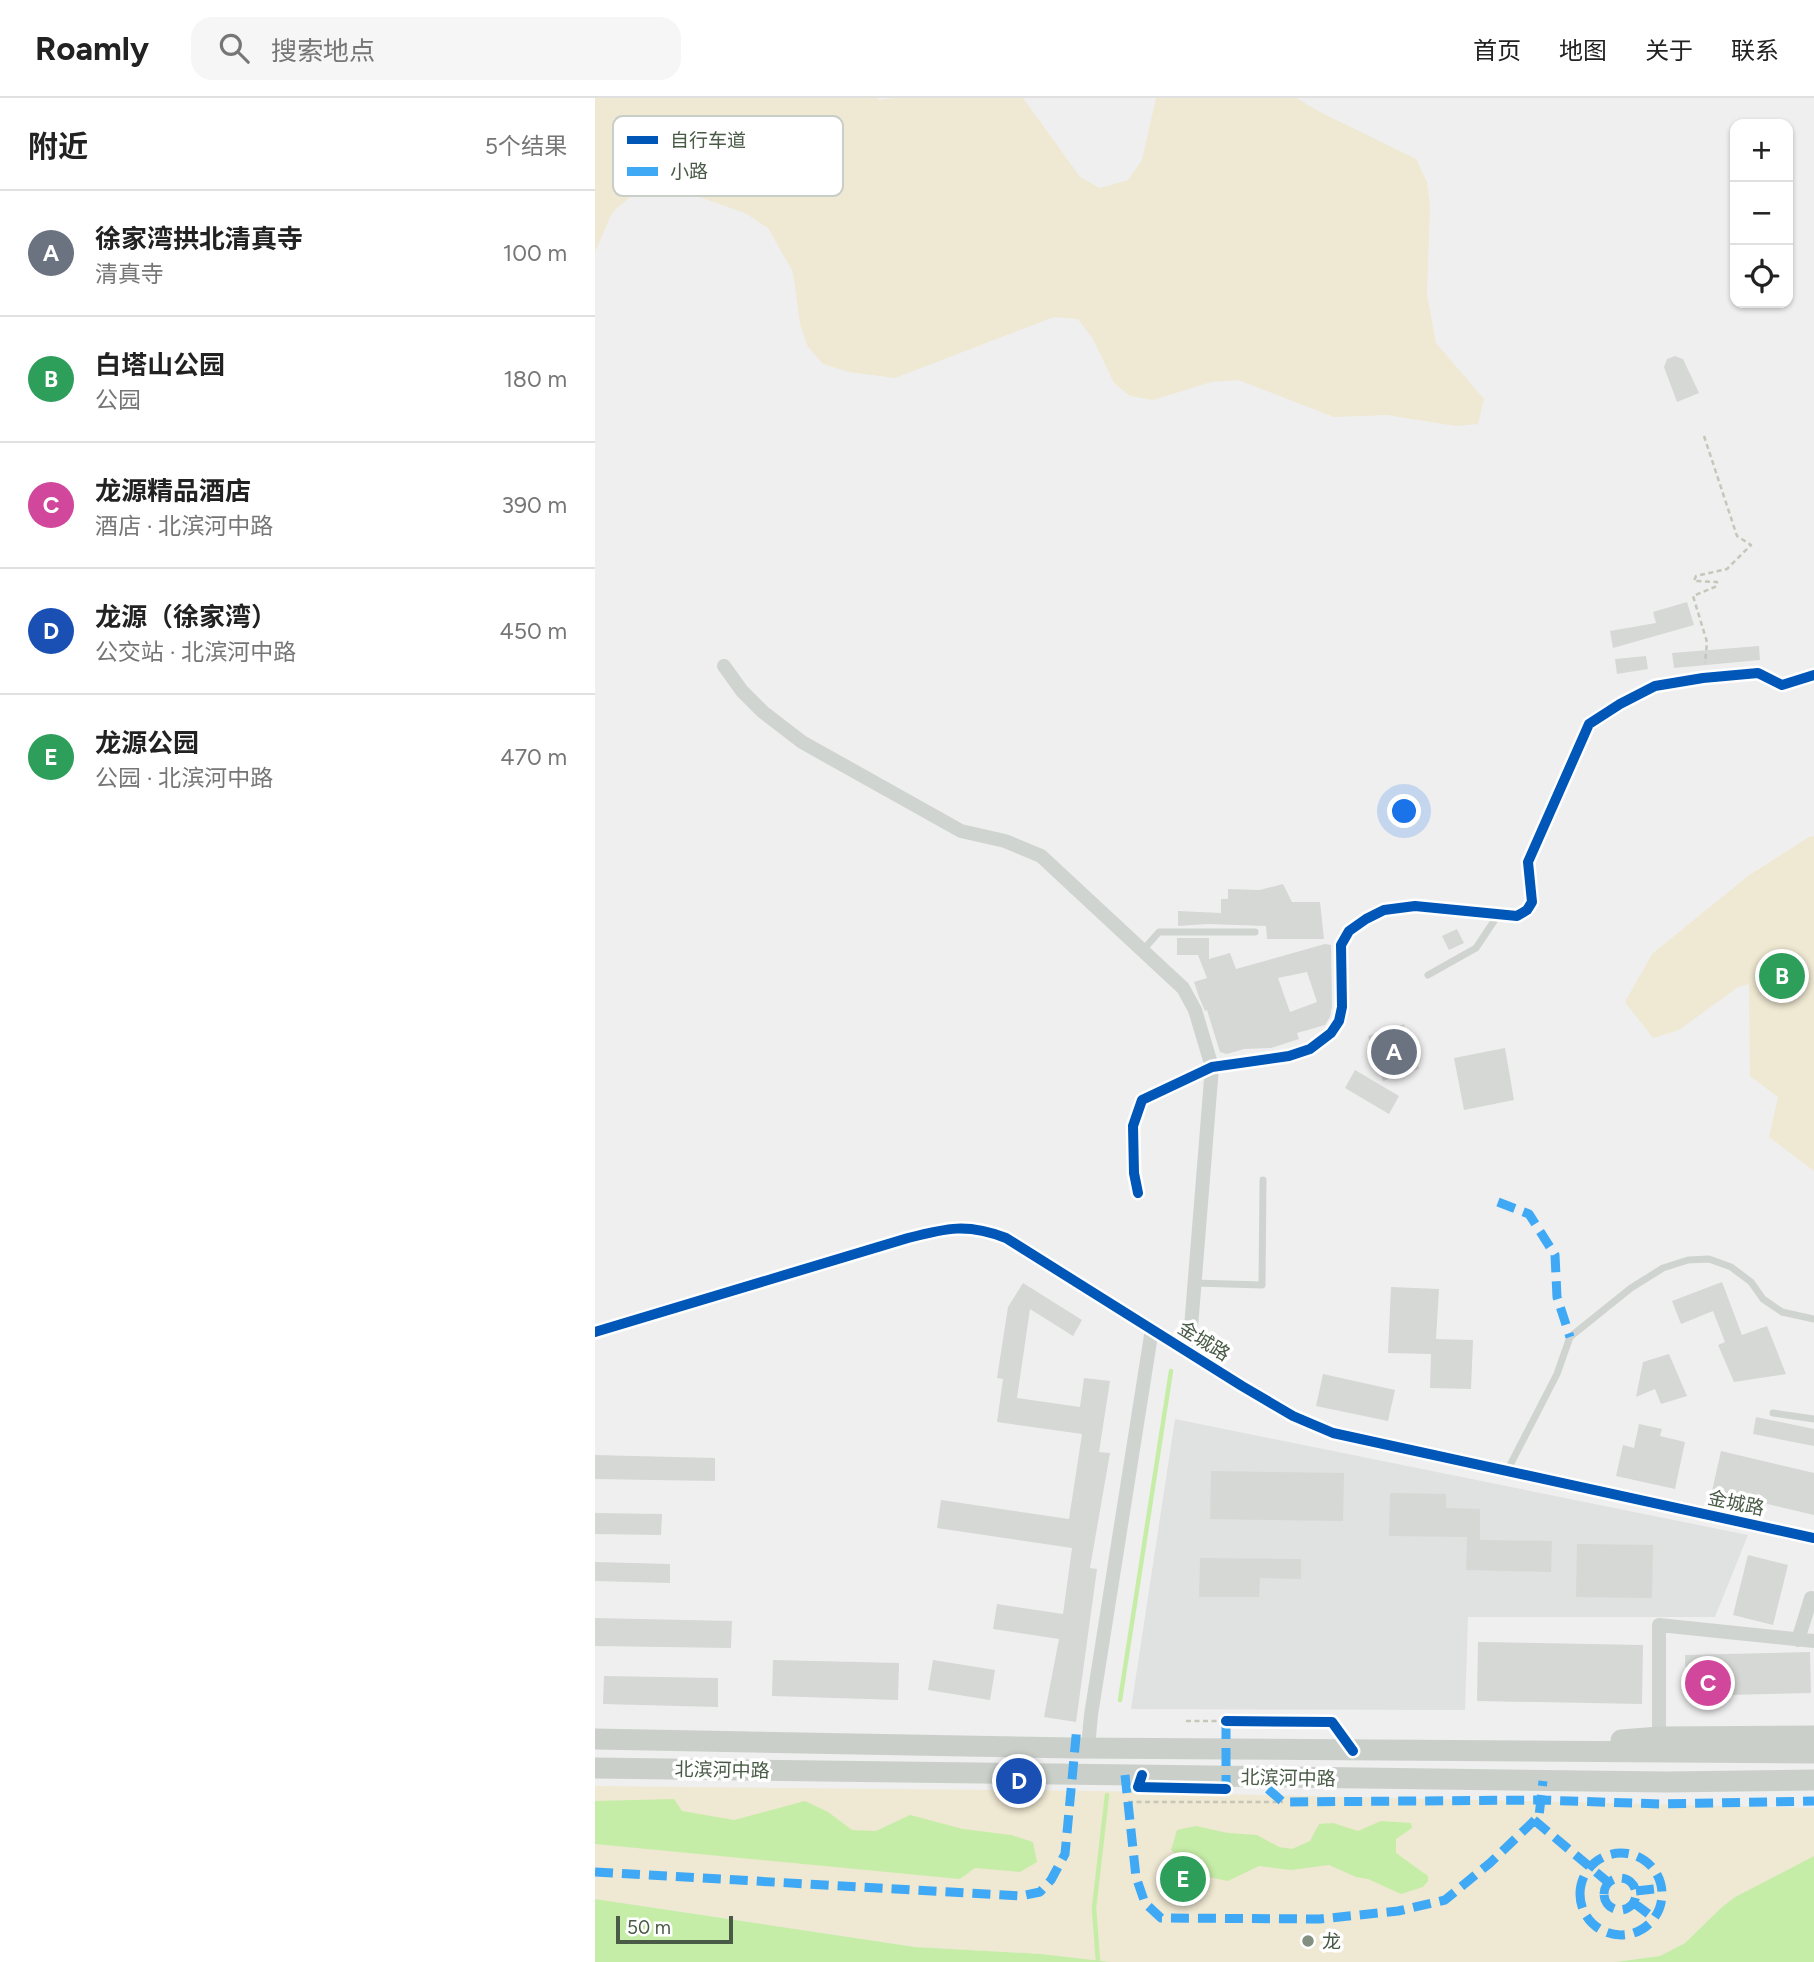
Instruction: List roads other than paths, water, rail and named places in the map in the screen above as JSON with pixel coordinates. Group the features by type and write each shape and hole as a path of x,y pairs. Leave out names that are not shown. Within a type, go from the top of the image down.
{"main road":[{"path":"1448,1752 1659,1737 1814,1736"},
{"name":"北滨河中路","path":"595,1739 1089,1748 1814,1753"},
{"name":"北滨河中路","path":"595,1768 1667,1783 1814,1780"}],"street":[{"path":"724,666 742,691 763,712 802,742 961,831 1005,841 1041,856 1182,988 1195,1010 1212,1067 1189,1352"},
{"path":"1138,1193 1134,1173 1133,1126 1142,1100 1212,1067 1290,1056 1310,1049 1331,1033 1339,1021 1342,1007 1341,946 1349,931 1384,910 1415,906 1517,916 1527,910 1532,902 1528,862 1589,724 1655,686 1758,673 1781,685 1814,674"},
{"name":"金城路","path":"595,1332 908,1238 949,1229 972,1228 1006,1238 1293,1416 1332,1433 1814,1538"},
{"path":"1089,1748 1091,1716 1152,1329"},
{"path":"1798,1640 1811,1598 1814,1599"},
{"path":"1659,1737 1659,1625 1814,1641"}],"lane":[{"path":"1429,975 1476,948 1498,915"},
{"path":"1143,950 1159,932 1255,932"},
{"path":"1194,1283 1262,1285 1263,1180"},
{"path":"1507,1472 1557,1374 1570,1337 1631,1288 1663,1268 1709,1259 1731,1267 1751,1282 1763,1299 1782,1312 1814,1319"},
{"path":"1773,1413 1814,1419"}],"waterway":[{"path":"1120,1700 1171,1371"},
{"path":"1098,1962 1094,1908 1107,1795"}],"place":[{"name":"白塔山公园","path":"1782,976"},
{"name":"徐家湾拱北清真寺","path":"1394,1052"},
{"name":"龙源精品酒店","path":"1708,1683"},
{"name":"龙源（徐家湾）","path":"1019,1781"},
{"name":"龙源公园","path":"1183,1879"},
{"name":"龙","path":"1308,1941"}]}
